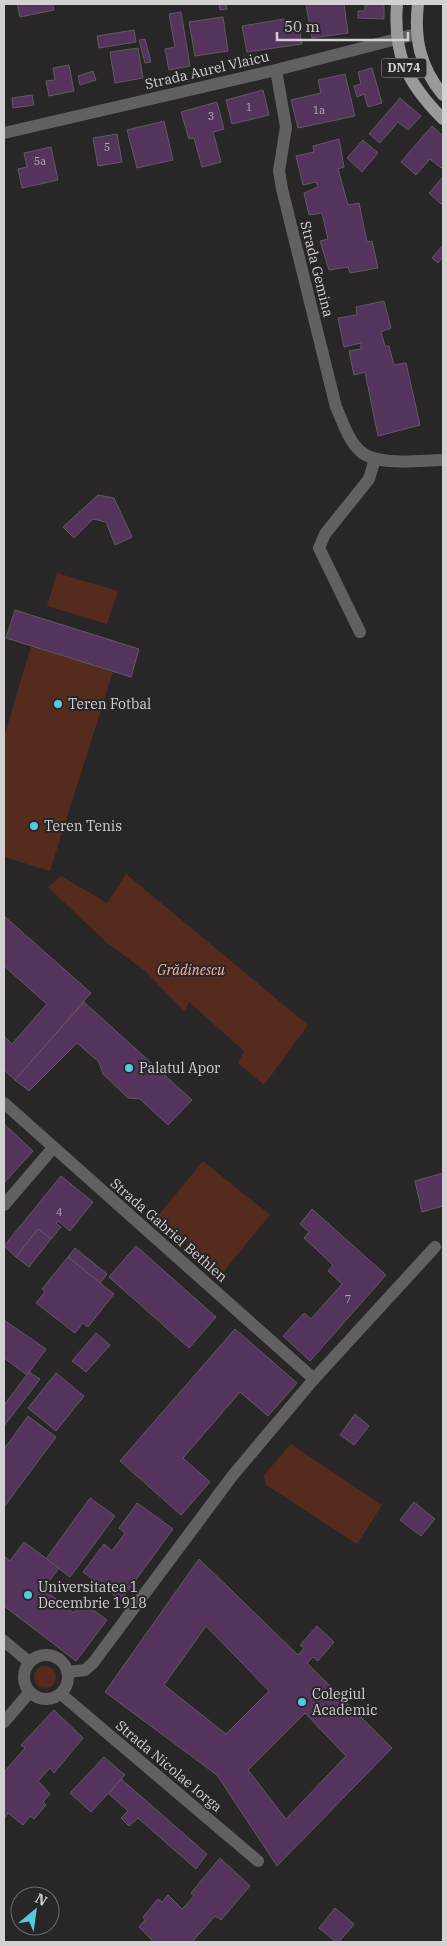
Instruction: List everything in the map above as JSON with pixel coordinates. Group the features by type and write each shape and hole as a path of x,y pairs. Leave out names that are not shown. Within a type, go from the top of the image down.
{"main road":[{"name":"DN74","path":"397,4 397,40 400,58 406,74 428,104 443,119"},
{"name":"DN74","path":"418,4 416,34 419,54 424,68 443,95"}],"street":[{"name":"Strada Aurel Vlaicu","path":"4,133 276,70 416,34"},
{"name":"Strada Gemina","path":"276,70 286,127 279,171 282,189 336,407 350,439 360,452 375,459"},
{"path":"360,632 319,548 325,534 369,479 375,459 443,460"},
{"name":"Strada Gabriel Bethlen","path":"4,1103 314,1379"},
{"path":"4,1205 53,1148"},
{"path":"68,1672 85,1670 93,1664 232,1476 314,1379 435,1247"},
{"path":"4,1641 29,1662"},
{"path":"41,1655 55,1656 68,1672 66,1688 61,1694 48,1699 35,1697 29,1693 23,1681 25,1668 29,1662 41,1655"},
{"path":"4,1722 29,1693"},
{"name":"Strada Nicolae Iorga","path":"61,1694 258,1862"}],"green space":[{"path":"57,573 118,591 107,624 47,606"},
{"name":"Teren Fotbal","path":"31,646 113,672 50,871 4,857 4,737"},
{"name":"Grădinescu","path":"126,874 308,1025 264,1085 238,1063 244,1051 189,1002 185,1012 145,971 106,942 48,887 61,876 107,903"},
{"path":"203,1161 270,1215 223,1272 156,1218"},
{"path":"291,1444 382,1505 357,1544 266,1485 264,1475"},
{"path":"45,1666 53,1669 56,1677 53,1685 45,1688 37,1685 34,1677 37,1669"}],"building":[{"path":"17,4 53,4 54,10 20,17"},
{"path":"219,4 226,4 227,9 220,10"},
{"path":"306,4 344,4 348,33 312,38"},
{"path":"365,4 384,4 384,19 358,18 358,11 365,11"},
{"path":"181,12 190,66 169,70 165,49 175,47 169,14"},
{"path":"223,17 228,51 195,56 189,22"},
{"path":"284,19 285,29 299,27 302,44 247,52 242,26"},
{"path":"134,30 136,42 99,48 97,36"},
{"path":"145,39 151,62 145,63 139,40"},
{"path":"138,48 143,78 115,83 110,52"},
{"path":"69,65 74,91 49,96 46,81 55,80 53,68"},
{"path":"372,68 382,103 368,107 364,94 357,97 354,86 361,84 358,72"},
{"path":"93,71 96,80 80,85 78,76"},
{"path":"345,74 355,116 298,128 291,100 321,93 318,80"},
{"path":"263,90 269,115 232,124 226,100"},
{"path":"32,95 34,105 13,108 12,98"},
{"path":"400,98 421,116 408,130 398,122 380,143 369,134"},
{"path":"217,102 224,129 213,132 221,162 202,167 194,138 189,139 181,112"},
{"path":"164,121 173,160 137,168 127,130"},
{"path":"432,126 443,136 443,166 441,168 430,159 416,175 401,162"},
{"path":"117,134 122,162 98,166 93,138"},
{"path":"339,139 344,167 338,169 348,205 359,203 367,242 372,241 378,268 350,273 348,267 329,270 320,241 328,239 322,213 309,215 304,193 318,187 316,182 303,185 296,156 314,152 313,146"},
{"path":"363,140 378,153 362,172 347,158"},
{"path":"51,147 58,180 22,188 18,169 27,167 24,153"},
{"path":"443,177 443,202 441,204 429,193"},
{"path":"443,245 443,257 438,263 432,258"},
{"path":"384,301 391,328 381,332 385,346 389,346 394,365 406,363 420,425 378,436 365,372 354,375 349,351 361,349 361,343 344,347 338,318 357,315 356,307"},
{"path":"98,495 114,498 132,537 115,545 106,522 93,519 74,538 63,527"},
{"path":"15,610 139,649 131,677 6,638"},
{"path":"4,916 91,993 15,1080 4,1070 4,1036 12,1044 47,1004 4,966"},
{"name":"Palatul Apor","path":"84,1002 192,1100 168,1125 140,1099 128,1098 103,1074 99,1062 77,1043 29,1091 15,1080"},
{"path":"4,1124 33,1151 4,1183"},
{"path":"443,1173 443,1206 422,1212 415,1181"},
{"path":"61,1176 93,1202 70,1231 58,1221 56,1223 61,1227 51,1239 38,1229 16,1257 4,1246"},
{"path":"312,1209 386,1275 310,1361 283,1336 304,1313 311,1319 342,1284 328,1271 333,1265 304,1238 309,1232 300,1224"},
{"path":"38,1229 51,1239 29,1267 16,1257"},
{"path":"136,1246 216,1317 189,1348 109,1277"},
{"path":"75,1248 107,1274 100,1283 68,1257"},
{"path":"68,1257 114,1294 88,1327 83,1323 75,1333 36,1303 45,1292 42,1289"},
{"path":"4,1320 46,1349 27,1375 4,1358"},
{"path":"235,1329 297,1383 268,1416 240,1392 183,1458 210,1482 181,1515 120,1461"},
{"path":"96,1333 110,1345 86,1372 72,1361"},
{"path":"29,1372 40,1379 4,1426 4,1405"},
{"path":"56,1373 84,1396 56,1431 28,1408"},
{"path":"355,1414 369,1426 354,1445 340,1435"},
{"path":"28,1416 56,1437 4,1507 4,1449"},
{"path":"90,1498 115,1516 70,1577 46,1559"},
{"path":"414,1502 435,1519 421,1536 400,1520"},
{"path":"137,1503 173,1529 121,1600 83,1572 104,1544 112,1551 125,1533 119,1528"},
{"name":"Universitatea 1 Decembrie 1918","path":"24,1542 59,1568 43,1589 74,1613 82,1602 107,1620 76,1661 4,1606 4,1556 10,1561"},
{"name":"Colegiul Academic","path":"199,1559 298,1655 304,1648 300,1645 317,1626 334,1642 318,1661 313,1657 307,1663 392,1748 277,1866 217,1775 105,1692","holes":["206,1626 269,1691 226,1734 164,1685","305,1713 346,1756 286,1819 248,1770"]},
{"path":"54,1710 83,1738 54,1773 50,1768 38,1781 50,1794 43,1802 46,1805 34,1819 30,1816 23,1825 8,1813 4,1819 4,1772 25,1748 21,1745"},
{"path":"104,1757 125,1775 91,1812 70,1793"},
{"path":"121,1779 207,1854 196,1869 138,1818 129,1826 121,1818 128,1811 109,1794"},
{"path":"220,1858 250,1886 221,1920 215,1916 192,1942 151,1942 152,1940 139,1927 145,1920 143,1917 158,1899 162,1902 168,1895 182,1909 194,1896 191,1893"},
{"path":"335,1908 354,1924 339,1942 336,1942 319,1928"}],"place":[{"name":"Teren Fotbal","path":"58,704"},
{"name":"Teren Tenis","path":"34,826"},
{"name":"Palatul Apor","path":"129,1068"},
{"name":"Universitatea 1 Decembrie 1918","path":"28,1595"},
{"name":"Colegiul Academic","path":"302,1702"}]}
